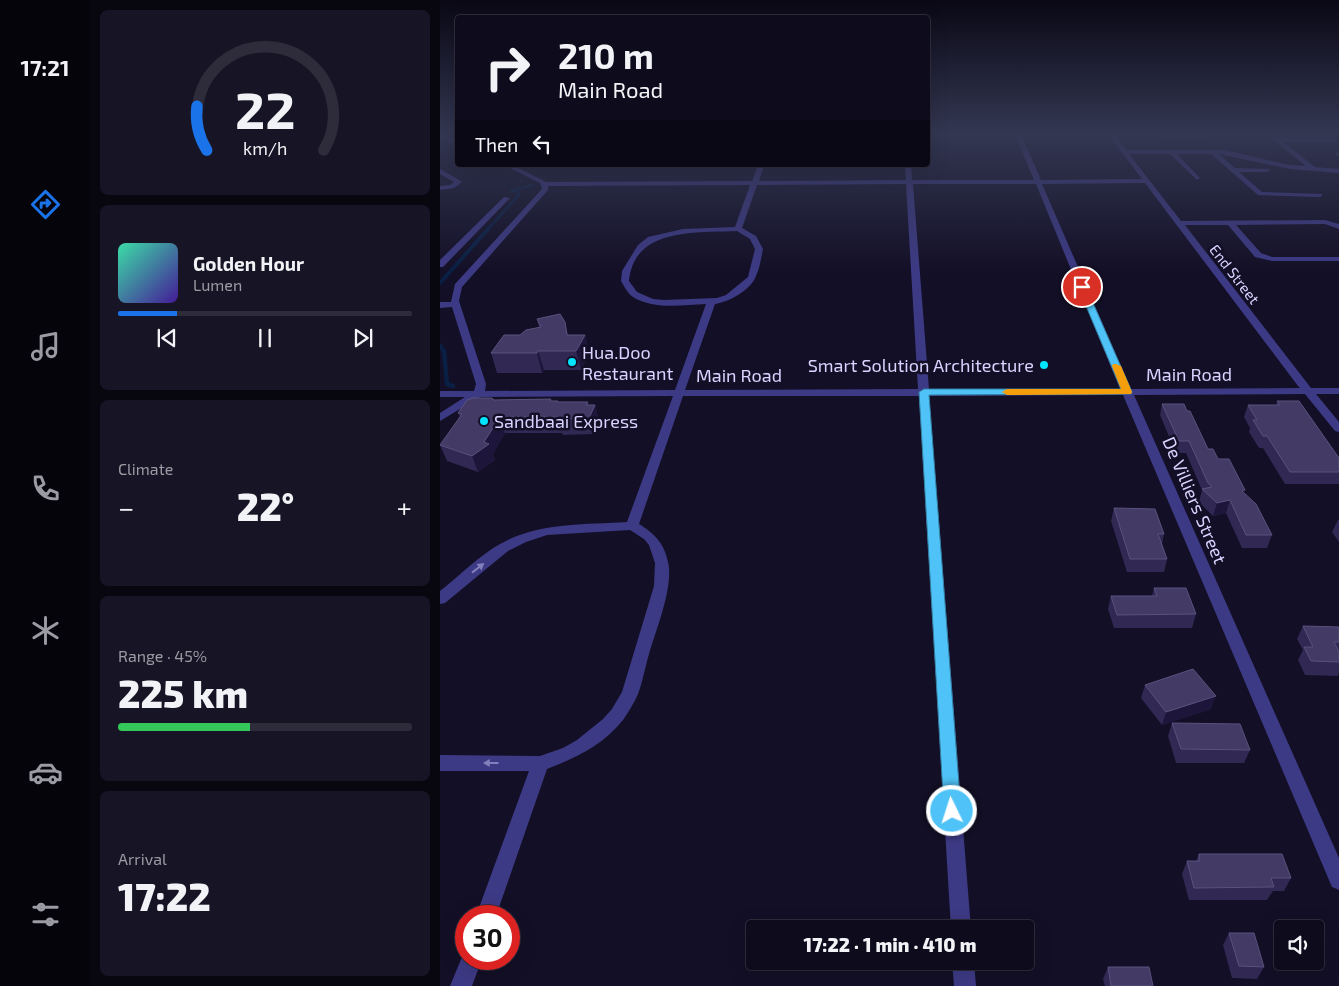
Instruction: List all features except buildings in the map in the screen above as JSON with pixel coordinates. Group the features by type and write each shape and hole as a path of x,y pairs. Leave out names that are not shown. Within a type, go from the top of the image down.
{"street":[{"path":"441,189 456,186 459,182 456,180"},
{"path":"537,180 545,184 1147,182"},
{"path":"1244,180 1262,195 1320,195"},
{"path":"738,229 755,182"},
{"path":"910,182 959,920"},
{"name":"De Villiers Street","path":"1037,182 1339,880"},
{"name":"End Street","path":"1147,182 1339,429"},
{"path":"440,418 478,394 481,384 454,297 458,286 544,191 545,184"},
{"path":"440,266 506,198"},
{"path":"1229,222 1262,258 1339,259"},
{"path":"1179,223 1325,222 1333,223 1339,227"},
{"path":"738,229 753,238 758,245 752,277 743,288 728,297 711,303 664,303 642,298 631,290 625,281 626,270 642,245 657,236 682,230 738,229"},
{"path":"632,526 711,303"},
{"path":"440,305 456,304"},
{"name":"Main Road","path":"440,394 1339,391"},
{"path":"440,599 504,548 533,534 558,529 632,526 648,536 660,553 663,574 630,693 618,714 597,735 569,753 540,764 440,763"},
{"path":"490,905 540,764"},
{"path":"462,986 467,970"},
{"path":"964,970 965,986"}],"waterway":[{"path":"514,190 533,185"},
{"path":"488,229 518,196 519,193 511,190"},
{"path":"440,283 489,228"},
{"path":"440,345 444,352"},
{"path":"444,351 447,384 453,386"}],"slow traffic":[{"path":"1007,392 1127,392 1116,366"}],"place":[{"name":"Hua.Doo Restaurant","path":"572,362"},
{"name":"Smart Solution Architecture","path":"1044,365"},
{"name":"Sandbaai Express","path":"484,421"}],"route":[{"path":"952,811 923,401 924,392 1127,392 1082,287"}]}
